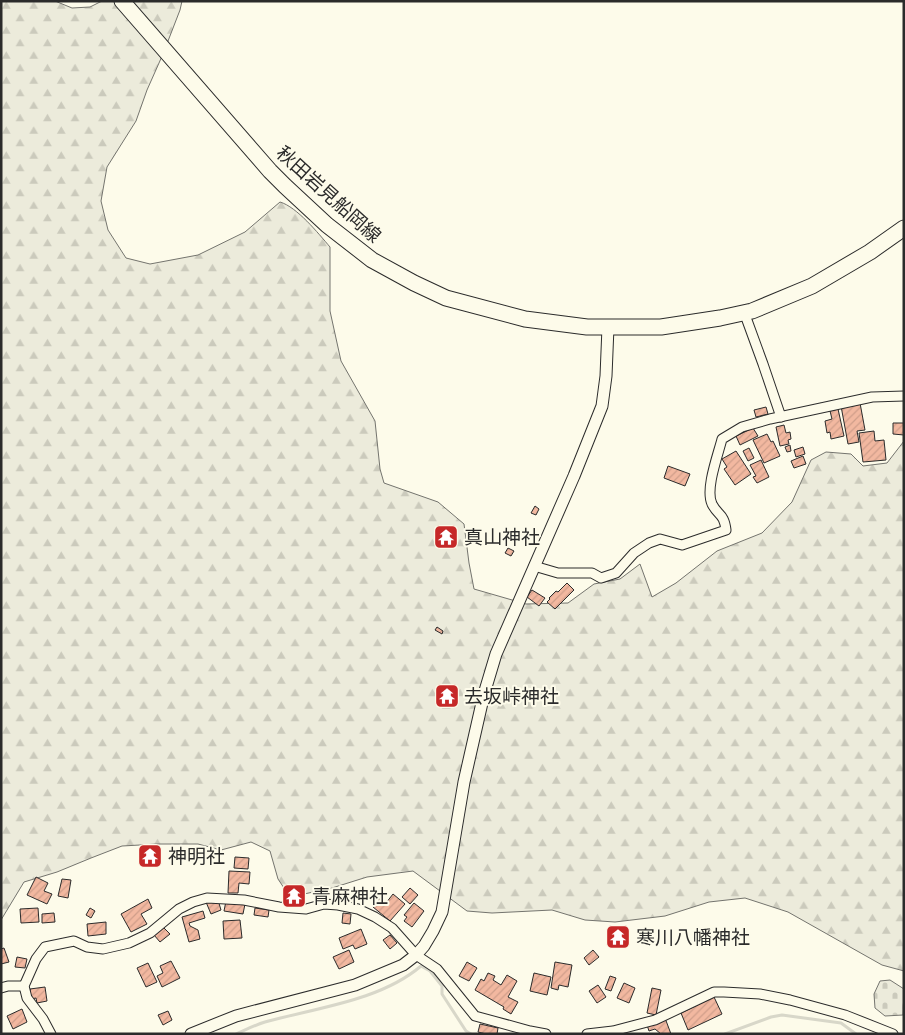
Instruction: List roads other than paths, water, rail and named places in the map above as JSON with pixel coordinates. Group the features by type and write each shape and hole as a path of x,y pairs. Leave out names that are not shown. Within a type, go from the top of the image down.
{"main road":[{"name":"秋田岩見船岡線","path":"122,1 264,163 328,225 372,260 446,298 525,319 586,327 661,327 720,318 752,310 812,286 870,252 904,228"}],"street":[{"path":"744,312 780,417"},
{"path":"199,1032 236,1016 355,985 403,965 416,955 434,931 442,912 464,782 484,694 496,654 578,468 602,406 606,376 608,327"},
{"path":"534,566 558,573 592,574 601,578 616,573 634,553 649,543 660,540 682,545 726,530 725,520 712,504 709,490 722,439 742,427 780,417 872,397 904,396"},
{"path":"51,1034 43,1019 27,998 24,986 36,959 45,947 74,941 87,947 103,949 129,943 150,933 178,909 207,898 244,900 279,907 306,909 324,904 338,905 358,910 375,917 392,928 416,955 437,969 475,1016 546,1034"},
{"path":"1,988 24,986"},
{"path":"588,1034 613,1031 655,1020 714,992 760,994 790,1000 845,1015 892,1034"}],"waterway":[{"path":"236,1034 265,1022 367,995 405,978 421,966 430,971 442,986 442,994 466,1031 471,1034"},
{"path":"725,1034 771,1017 782,1015 841,1023 856,1034"}],"place":[{"name":"真山神社","path":"446,537"},
{"name":"去坂峠神社","path":"447,696"},
{"name":"神明社","path":"150,856"},
{"name":"青麻神社","path":"294,896"},
{"name":"寒川八幡神社","path":"618,937"}]}
